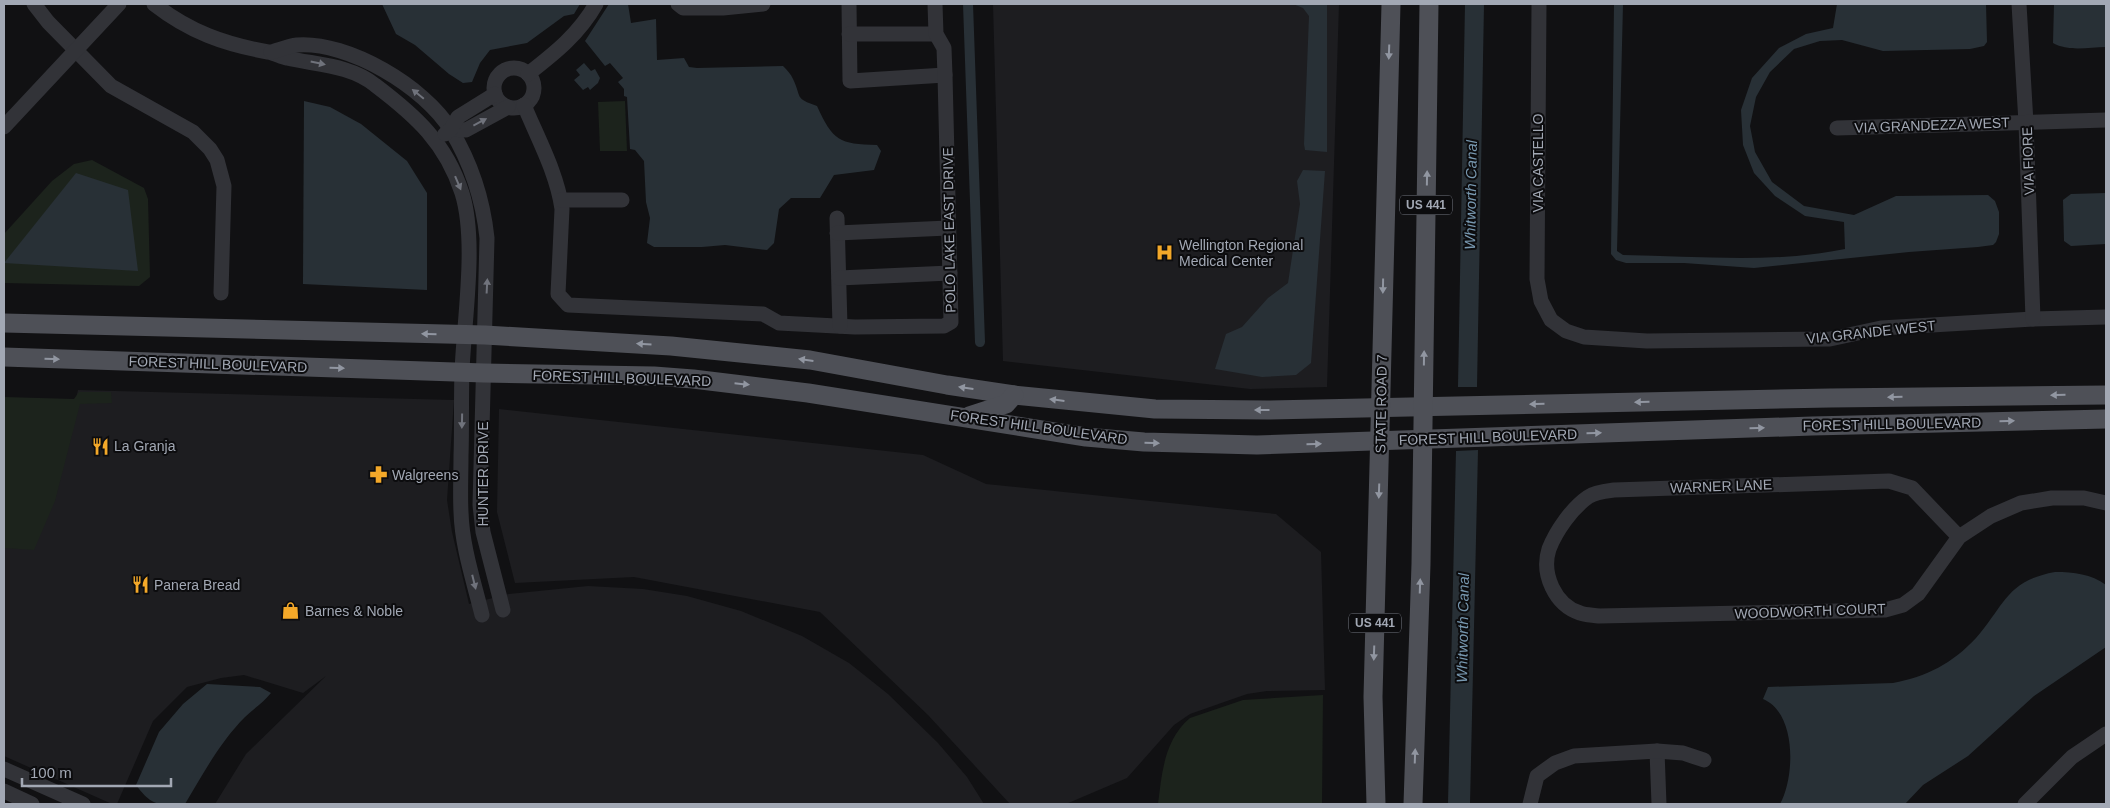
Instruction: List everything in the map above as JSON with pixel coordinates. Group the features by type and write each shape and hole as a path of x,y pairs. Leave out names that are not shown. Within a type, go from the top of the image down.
{"main road":[{"name":"STATE ROAD 7","path":"1376,804 1373,697 1391,4"},
{"name":"US 441","path":"1413,804 1424,407 1429,4"},
{"name":"FOREST HILL BOULEVARD","path":"4,323 485,335 671,346 810,360 1014,395 1155,409 1267,410 1830,398 2106,395"},
{"name":"FOREST HILL BOULEVARD","path":"4,357 484,373 654,376 799,392 1086,437 1144,442 1256,445 1802,426 2106,419"},
{"path":"965,417 1006,404 1014,395"}],"street":[{"path":"34,4 48,22 110,86 193,132 203,140 217,160 224,186 221,293"},
{"path":"4,127 119,4"},
{"name":"HUNTER DRIVE","path":"154,4 184,24 206,35 234,45 271,52 285,58 350,71 374,84 427,129 445,154 462,194 466,215 468,278 462,372 461,513 466,553 482,615"},
{"path":"528,74 577,33 596,4"},
{"path":"678,4 683,8 763,4"},
{"path":"849,4 850,81 944,75"},
{"name":"POLO LAKE EAST DRIVE","path":"524,106 555,179 561,200 558,294 568,305 763,314 780,323 855,327 944,326 951,322 944,48 936,34 935,4"},
{"name":"VIA CASTELLO","path":"1539,4 1537,279 1541,301 1551,320"},
{"name":"VIA FIORE","path":"2019,4 2026,123 2033,319"},
{"path":"849,34 936,34"},
{"name":"HUNTER DRIVE","path":"271,52 296,45 322,47 345,53 372,64 398,78 421,96 451,129 466,157 484,212 488,265 480,505 483,532 503,610"},
{"path":"451,129 466,130 508,107 524,106 529,102 534,91 534,85 528,74 517,68 504,71 495,81 495,94 498,100 508,107"},
{"path":"435,140 451,129 458,117 495,94"},
{"name":"VIA GRANDEZZA WEST","path":"1837,128 2106,120"},
{"path":"561,200 622,200"},
{"path":"836,218 840,326"},
{"path":"837,233 948,228"},
{"path":"839,278 950,273"},
{"name":"VIA GRANDE WEST","path":"1551,320 1566,331 1584,337 1647,341 1830,339 1881,328 2033,319 2106,317"},
{"name":"WARNER LANE","path":"1564,604 1555,594 1550,583 1547,568 1548,551 1574,509 1590,495 1614,490 1889,481 1912,488 1959,537"},
{"name":"WOODWORTH COURT","path":"1564,604 1580,614 1599,616 1885,610 1903,605 1918,594 1959,537 1991,516 2021,503 2052,498 2084,498 2106,503"},
{"path":"2025,804 2072,757 2106,734"},
{"path":"1657,751 1659,804"},
{"path":"1530,804 1537,776 1555,763 1574,756 1657,751 1683,754 1704,760"},
{"path":"4,769 83,804"},
{"path":"4,791 32,804"}],"shaded area":[{"name":"Wellington Regional Medical Center","path":"993,4 1339,4 1327,387 1250,389 1003,361"},
{"path":"625,101 627,151 600,151 598,102"},
{"path":"92,160 144,188 148,199 150,277 139,286 4,283 4,234 52,181 74,164"},
{"path":"78,390 454,400 447,500 452,532 469,604 509,594 588,586 643,589 687,596 741,611 802,636 849,663 888,694 938,743 967,777 984,804 215,804 246,754 326,676 303,693 244,675 221,678 187,687 153,721 117,804 112,804 4,756 4,546 54,500"},
{"path":"79,392 111,392 112,403 80,404 55,501 34,550 4,548 4,397 74,399"},
{"path":"499,409 923,455 986,484 1276,514 1321,552 1325,690 1267,691 1247,694 1190,714 1174,725 1127,778 1066,804 1010,804 928,715 820,612 634,577 515,583 497,512"},
{"path":"1323,695 1322,804 1158,804 1163,769 1170,747 1181,727 1190,718 1243,700"}],"water":[{"path":"382,4 580,4 574,14 564,16 527,43 490,50 480,63 472,82 463,83 449,74 415,45 396,34"},
{"path":"609,4 628,4 631,23 656,19 657,60 684,58 689,67 697,68 783,66 792,77 800,97 817,106 833,133 846,141 877,145 881,151 874,170 834,175 820,198 791,198 779,209 774,243 767,250 725,245 654,247 647,243 650,218 646,202 644,161 635,150 630,149 627,97 624,96 624,89 618,82 623,78 610,63 605,66 585,41"},
{"path":"1293,4 1327,4 1327,152 1305,150 1309,16 1303,8"},
{"name":"Whitworth Canal","path":"1465,4 1484,4 1477,387 1458,387"},
{"path":"1614,4 1623,4 1617,251 1623,255 1762,258 1818,254 1845,249 1844,222 1805,216 1775,196 1754,173 1743,145 1741,110 1752,78 1779,48 1806,34 1833,28 1837,4 1986,4 1987,42 1984,46 1970,49 1883,51 1842,40 1820,41 1794,49 1770,72 1756,97 1750,126 1755,152 1772,182 1804,206 1854,215 1896,196 1988,195 1995,201 1999,212 1999,234 1996,242 1993,245 1978,247 1754,268 1684,263 1626,263 1616,260 1611,254"},
{"path":"2054,4 2106,4 2106,47 2072,48 2053,43"},
{"path":"584,63 591,71 595,69 600,78 598,83 590,90 588,87 583,90 574,80 580,75 576,70"},
{"path":"304,101 330,107 361,124 407,161 427,193 427,290 303,284"},
{"path":"1303,170 1325,171 1311,363 1296,375 1262,377 1215,369 1226,334 1242,327 1268,298 1288,283 1300,204 1297,181"},
{"path":"76,173 128,190 138,271 4,263"},
{"path":"2106,193 2106,244 2071,246 2064,241 2063,200 2071,194"},
{"name":"Whitworth Canal","path":"1478,450 1470,804 1448,804 1456,451"},
{"path":"2055,572 2082,574 2106,585 2106,647 2034,696 1968,756 1923,785 1905,804 1780,804 1788,778 1790,747 1782,718 1774,706 1763,699 1768,687 1893,683 1928,673 1948,662 1967,647 2016,588 2026,581"},
{"path":"207,684 260,687 271,693 245,717 228,737 212,759 185,804 163,804 152,801 136,785 159,732 183,704"}],"waterway":[{"path":"968,4 980,342"}],"place":[{"name":"Wellington Regional Medical Center","path":"1165,253"},
{"name":"La Granja","path":"100,446"},
{"name":"Walgreens","path":"378,475"},
{"name":"Panera Bread","path":"140,585"},
{"name":"Barnes & Noble","path":"291,611"}]}
